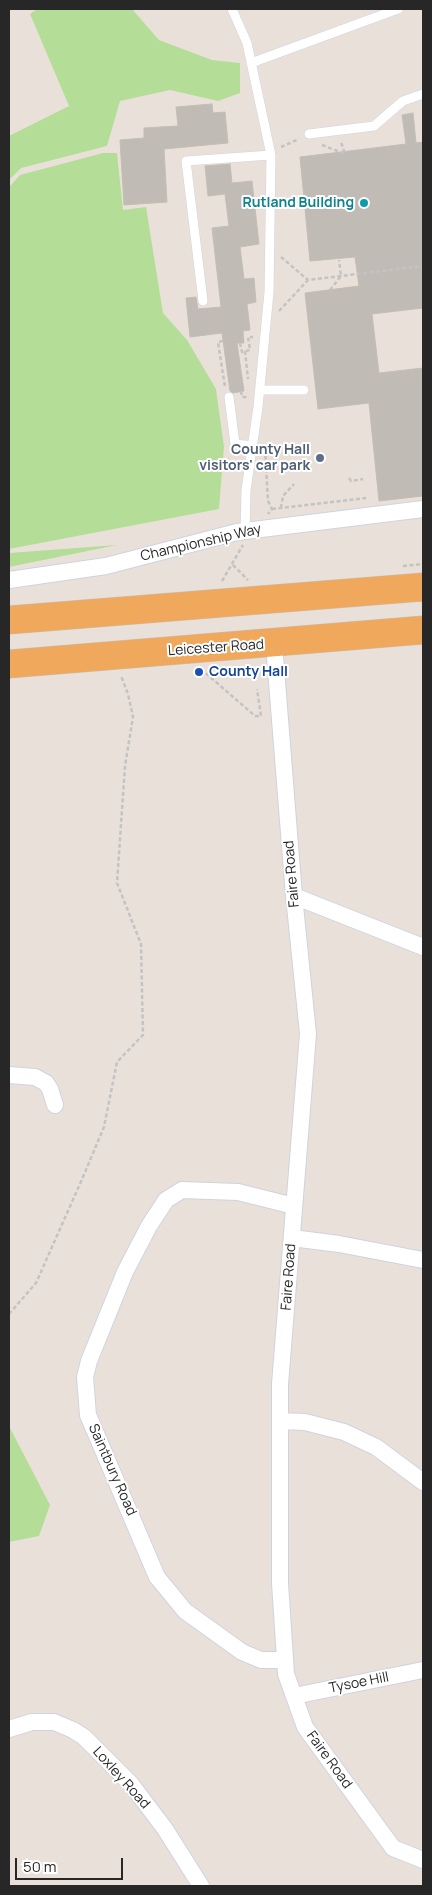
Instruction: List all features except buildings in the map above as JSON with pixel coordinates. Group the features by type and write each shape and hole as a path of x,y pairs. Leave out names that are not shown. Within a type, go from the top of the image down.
{"highway":[{"path":"9,620 423,587"},
{"name":"Leicester Road","path":"9,664 274,644 423,630"}],"street":[{"name":"Championship Way","path":"9,580 106,566 251,530 423,509"},
{"name":"Faire Road","path":"274,644 294,896 308,1034 280,1384 280,1583 286,1674 305,1728 393,1848 423,1860"},
{"path":"294,896 423,947"},
{"path":"9,1075 35,1077 46,1083 55,1105"},
{"name":"Saintbury Road","path":"285,1660 261,1660 242,1652 185,1611 157,1577 88,1414 86,1376 89,1361 125,1272 149,1226 166,1200 182,1190 238,1192 294,1206"},
{"path":"292,1238 339,1244 423,1260"},
{"path":"280,1421 305,1422 344,1432 376,1447 423,1482"},
{"name":"Tysoe Hill","path":"294,1696 423,1670"},
{"name":"Loxley Road","path":"9,1729 32,1722 54,1722 84,1737 131,1784 165,1829 201,1886"}],"lane":[{"path":"232,9 247,43 271,155 269,292 260,390 246,490 251,530"},
{"path":"251,63 398,9"},
{"path":"306,136 374,126 403,101 423,94"},
{"path":"203,301 186,161 271,155"},
{"path":"260,390 304,390"},
{"path":"229,397 235,444 252,446"}],"path":[{"path":"279,148 306,136"},
{"path":"270,248 308,280"},
{"path":"330,290 341,276 339,260"},
{"path":"290,299 308,280 423,266"},
{"path":"240,343 242,352 250,350 248,337"},
{"path":"223,341 218,342 227,395 229,397 250,397"},
{"path":"246,351 249,388"},
{"path":"241,392 242,397"},
{"path":"265,441 268,501 272,509"},
{"path":"349,478 351,481 363,479"},
{"path":"281,508 283,496 294,484"},
{"path":"220,584 233,565 251,530 272,509 366,498"},
{"path":"233,565 252,583"},
{"path":"198,666 255,716 261,716 257,689"},
{"path":"9,1314 36,1283 83,1177 104,1127 117,1062 143,1035 141,944 117,883 125,766 133,716 128,694 120,673 129,672"}],"green space":[{"path":"37,9 132,9 159,40 212,60 240,63 240,93 218,101 170,90 120,101 107,146 21,168 9,180 9,136 69,106 30,14"},
{"path":"103,153 117,153 123,210 146,207 163,313 187,340 216,389 224,447 219,509 9,549 9,187 20,175"},
{"path":"117,545 9,567 9,553"},
{"path":"9,1426 50,1505 39,1536 9,1542"}],"place":[{"name":"Rutland Building","path":"364,203"},
{"name":"County Hall visitors' car park","path":"320,458"},
{"name":"County Hall","path":"199,672"}]}
